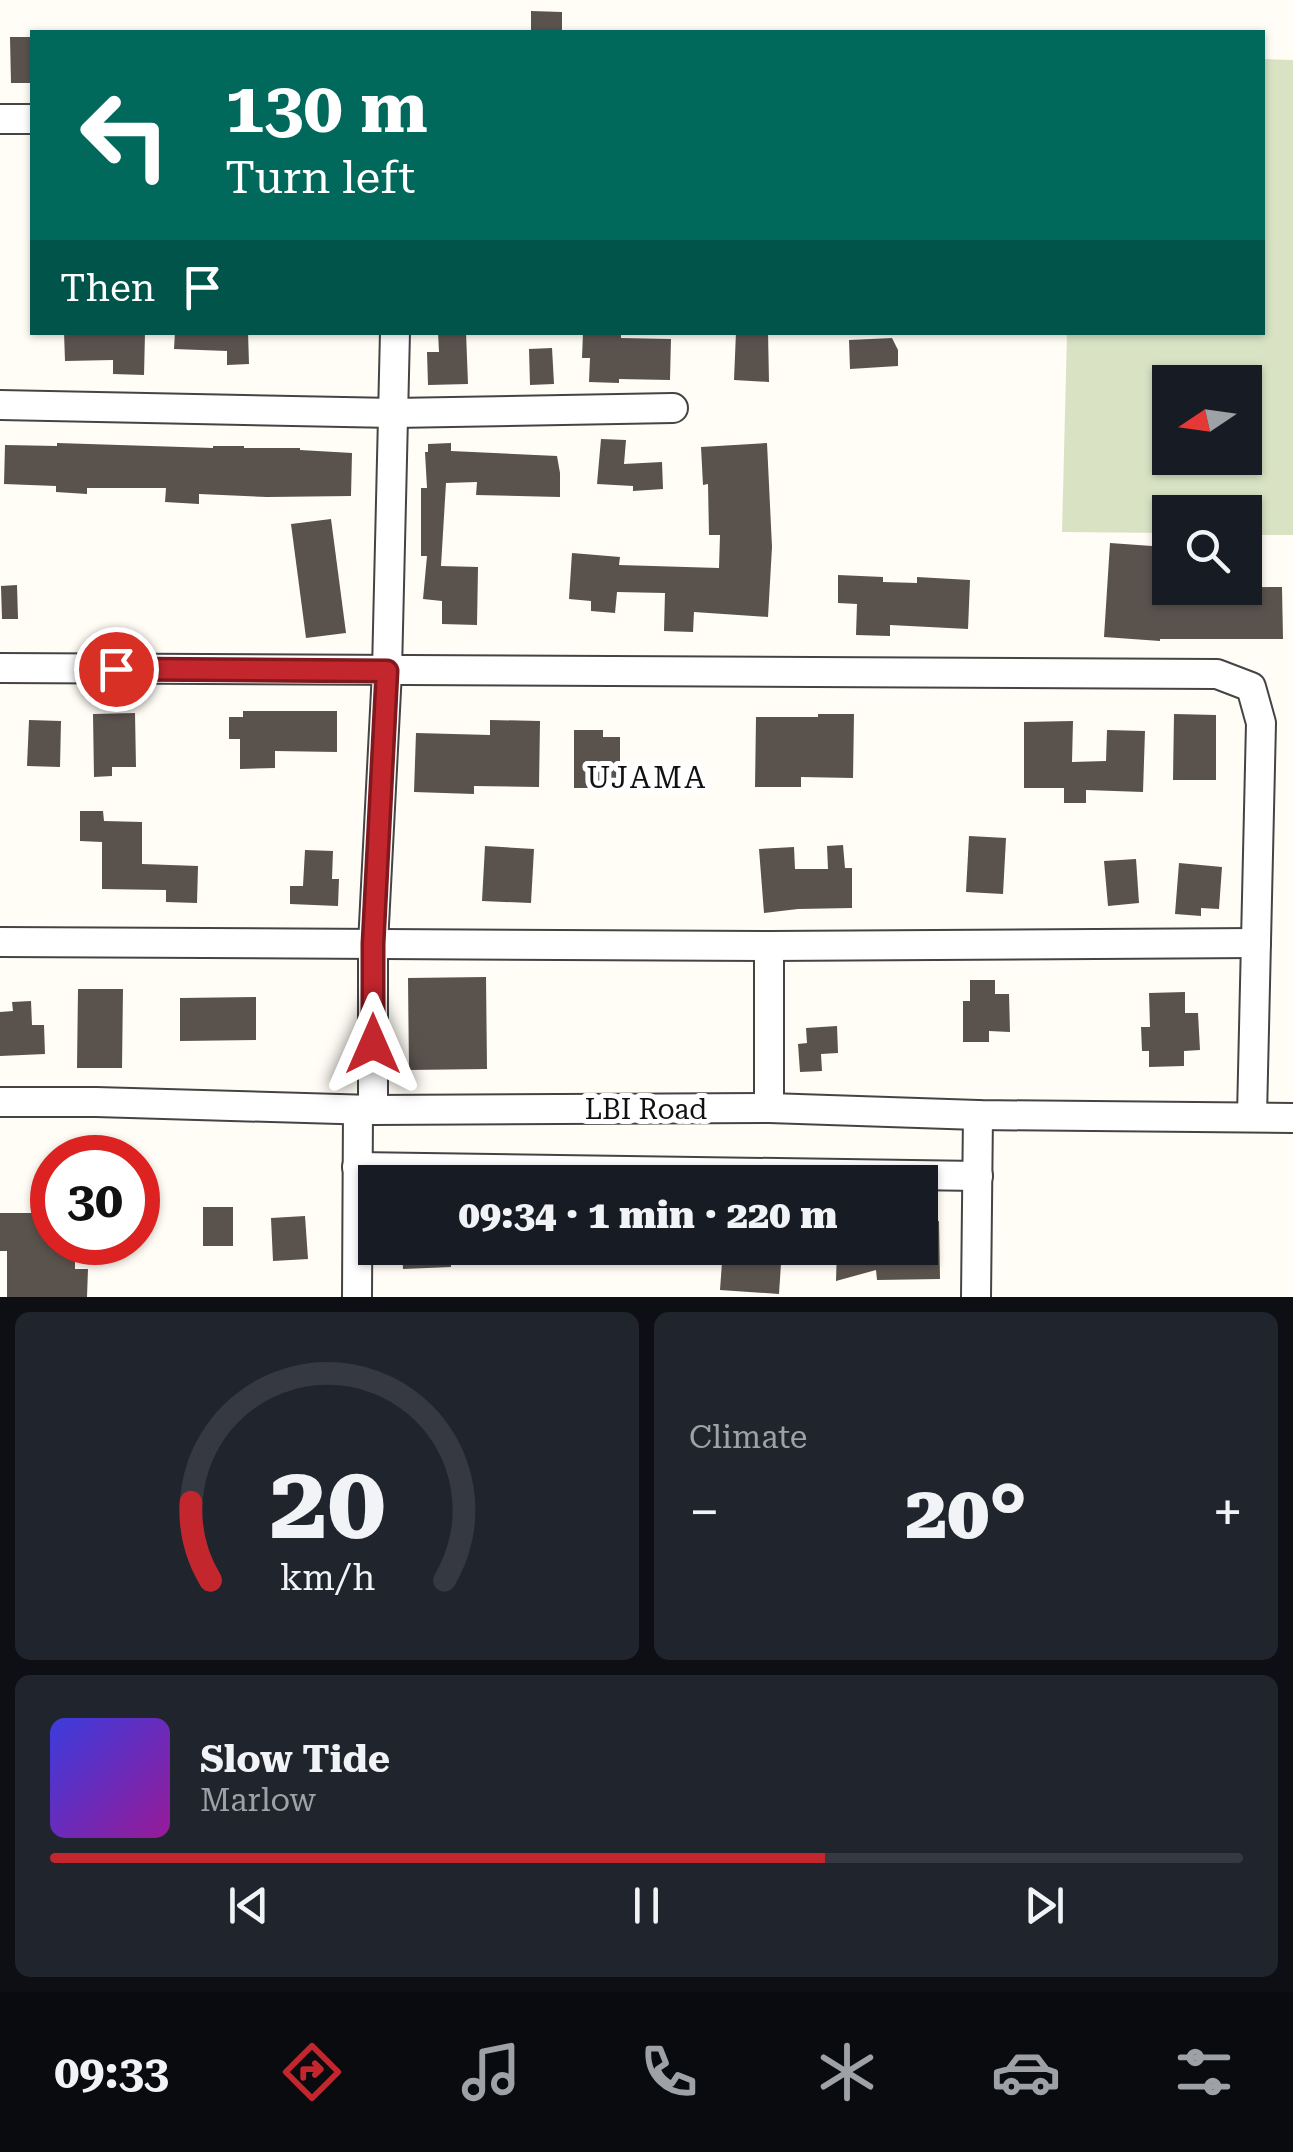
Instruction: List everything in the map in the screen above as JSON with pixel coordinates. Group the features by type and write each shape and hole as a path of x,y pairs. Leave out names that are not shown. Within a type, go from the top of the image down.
{"street":[{"path":"0,118 30,119"},
{"path":"357,1297 357,1166 365,1110 387,671 395,335"},
{"path":"0,405 394,412 672,408"},
{"path":"0,668 1217,674 1251,687 1262,723 1252,1116"},
{"path":"0,942 770,946 1256,943"},
{"path":"770,946 770,1108"},
{"name":"LBI Road","path":"0,1102 365,1110 770,1108 978,1115 1293,1118"},
{"path":"976,1297 978,1115"},
{"path":"357,1166 978,1176"}],"green space":[{"path":"1265,59 1293,60 1293,535 1262,535 1262,495 1152,495 1152,533 1062,532 1067,335 1265,335"}],"building":[{"path":"531,11 562,12 562,30 531,30"},
{"path":"10,37 30,37 30,83 11,83"},
{"path":"64,335 145,335 144,375 113,374 113,360 65,361"},
{"path":"175,335 248,335 249,364 227,365 227,351 174,349"},
{"path":"438,335 466,335 468,384 428,385 427,352 439,352"},
{"path":"583,335 671,339 670,380 589,382 590,358 582,358"},
{"path":"736,335 768,335 769,382 734,380"},
{"path":"892,338 898,350 898,366 850,369 849,340"},
{"path":"552,348 554,384 530,385 529,349"},
{"path":"601,439 626,440 624,464 662,462 663,489 633,491 633,486 597,484"},
{"path":"451,443 451,451 557,456 560,473 560,497 476,495 477,482 446,483 441,566 478,567 477,625 442,624 442,601 423,599 427,556 421,556 421,488 427,488 425,452 428,444"},
{"path":"767,443 772,547 768,617 694,612 693,632 664,631 665,593 617,592 615,613 591,611 591,601 569,599 572,553 620,557 619,565 719,568 720,535 709,535 708,484 703,485 701,447"},
{"path":"5,445 244,446 352,453 351,496 199,494 199,504 165,502 166,488 87,488 87,494 56,492 56,486 4,484"},
{"path":"331,519 346,633 306,638 291,524"},
{"path":"1110,543 1152,546 1152,605 1262,605 1262,587 1282,587 1283,639 1160,641 1104,637"},
{"path":"838,575 883,577 883,582 917,583 917,577 970,580 968,629 890,625 890,636 856,635 857,604 838,603"},
{"path":"17,585 18,619 2,619 1,586"},
{"path":"243,711 337,711 337,752 275,751 275,768 240,769 240,739 229,739 229,717 243,717"},
{"path":"135,713 136,767 112,767 112,776 94,777 93,714"},
{"path":"854,714 853,778 801,777 801,787 755,787 756,717"},
{"path":"1174,714 1216,715 1216,780 1173,780"},
{"path":"29,720 61,721 60,767 27,766"},
{"path":"490,720 540,721 539,787 474,786 474,794 414,792 416,733 490,735"},
{"path":"1073,721 1072,762 1106,761 1107,730 1145,731 1143,792 1086,790 1086,803 1064,803 1064,788 1024,788 1024,722"},
{"path":"574,730 603,730 603,737 620,737 620,788 574,788"},
{"path":"80,811 103,811 104,821 142,822 142,864 198,866 197,903 166,902 166,890 102,889 102,842 80,841"},
{"path":"969,836 1006,838 1003,894 966,892"},
{"path":"843,845 845,868 852,868 852,908 764,913 759,849 794,847 795,869 828,869 827,846"},
{"path":"485,846 534,849 531,903 482,901"},
{"path":"305,850 333,851 332,879 339,879 338,906 290,904 290,886 303,886"},
{"path":"1136,859 1139,903 1108,906 1104,861"},
{"path":"1179,863 1222,867 1219,909 1201,908 1201,916 1175,914"},
{"path":"486,977 487,1069 409,1070 408,978"},
{"path":"970,980 995,980 995,994 1009,994 1010,1032 989,1031 989,1042 963,1042 963,1001 970,1001"},
{"path":"78,989 123,989 122,1068 77,1068"},
{"path":"1185,992 1185,1013 1198,1013 1200,1050 1184,1051 1184,1066 1149,1067 1149,1051 1142,1051 1141,1027 1150,1027 1149,993"},
{"path":"256,997 256,1040 180,1041 180,998"},
{"path":"31,1001 32,1025 44,1025 45,1054 0,1056 0,1012 13,1011 12,1002"},
{"path":"837,1026 838,1053 821,1054 822,1071 800,1072 798,1044 807,1043 806,1028"},
{"path":"203,1207 233,1207 233,1246 203,1246"},
{"path":"0,1213 30,1213 30,1265 75,1265 75,1269 88,1269 87,1297 7,1297 7,1251 0,1251"},
{"path":"305,1216 308,1259 273,1261 271,1218"},
{"path":"939,1221 940,1279 877,1280 876,1270 836,1281 836,1265 938,1265"},
{"path":"403,1265 451,1265 451,1267 403,1269"},
{"path":"722,1265 781,1265 779,1294 720,1290"}],"district":[{"name":"UJAMA","path":"647,777"}],"route":[{"path":"116,669 387,671 373,944 373,1044"}]}
